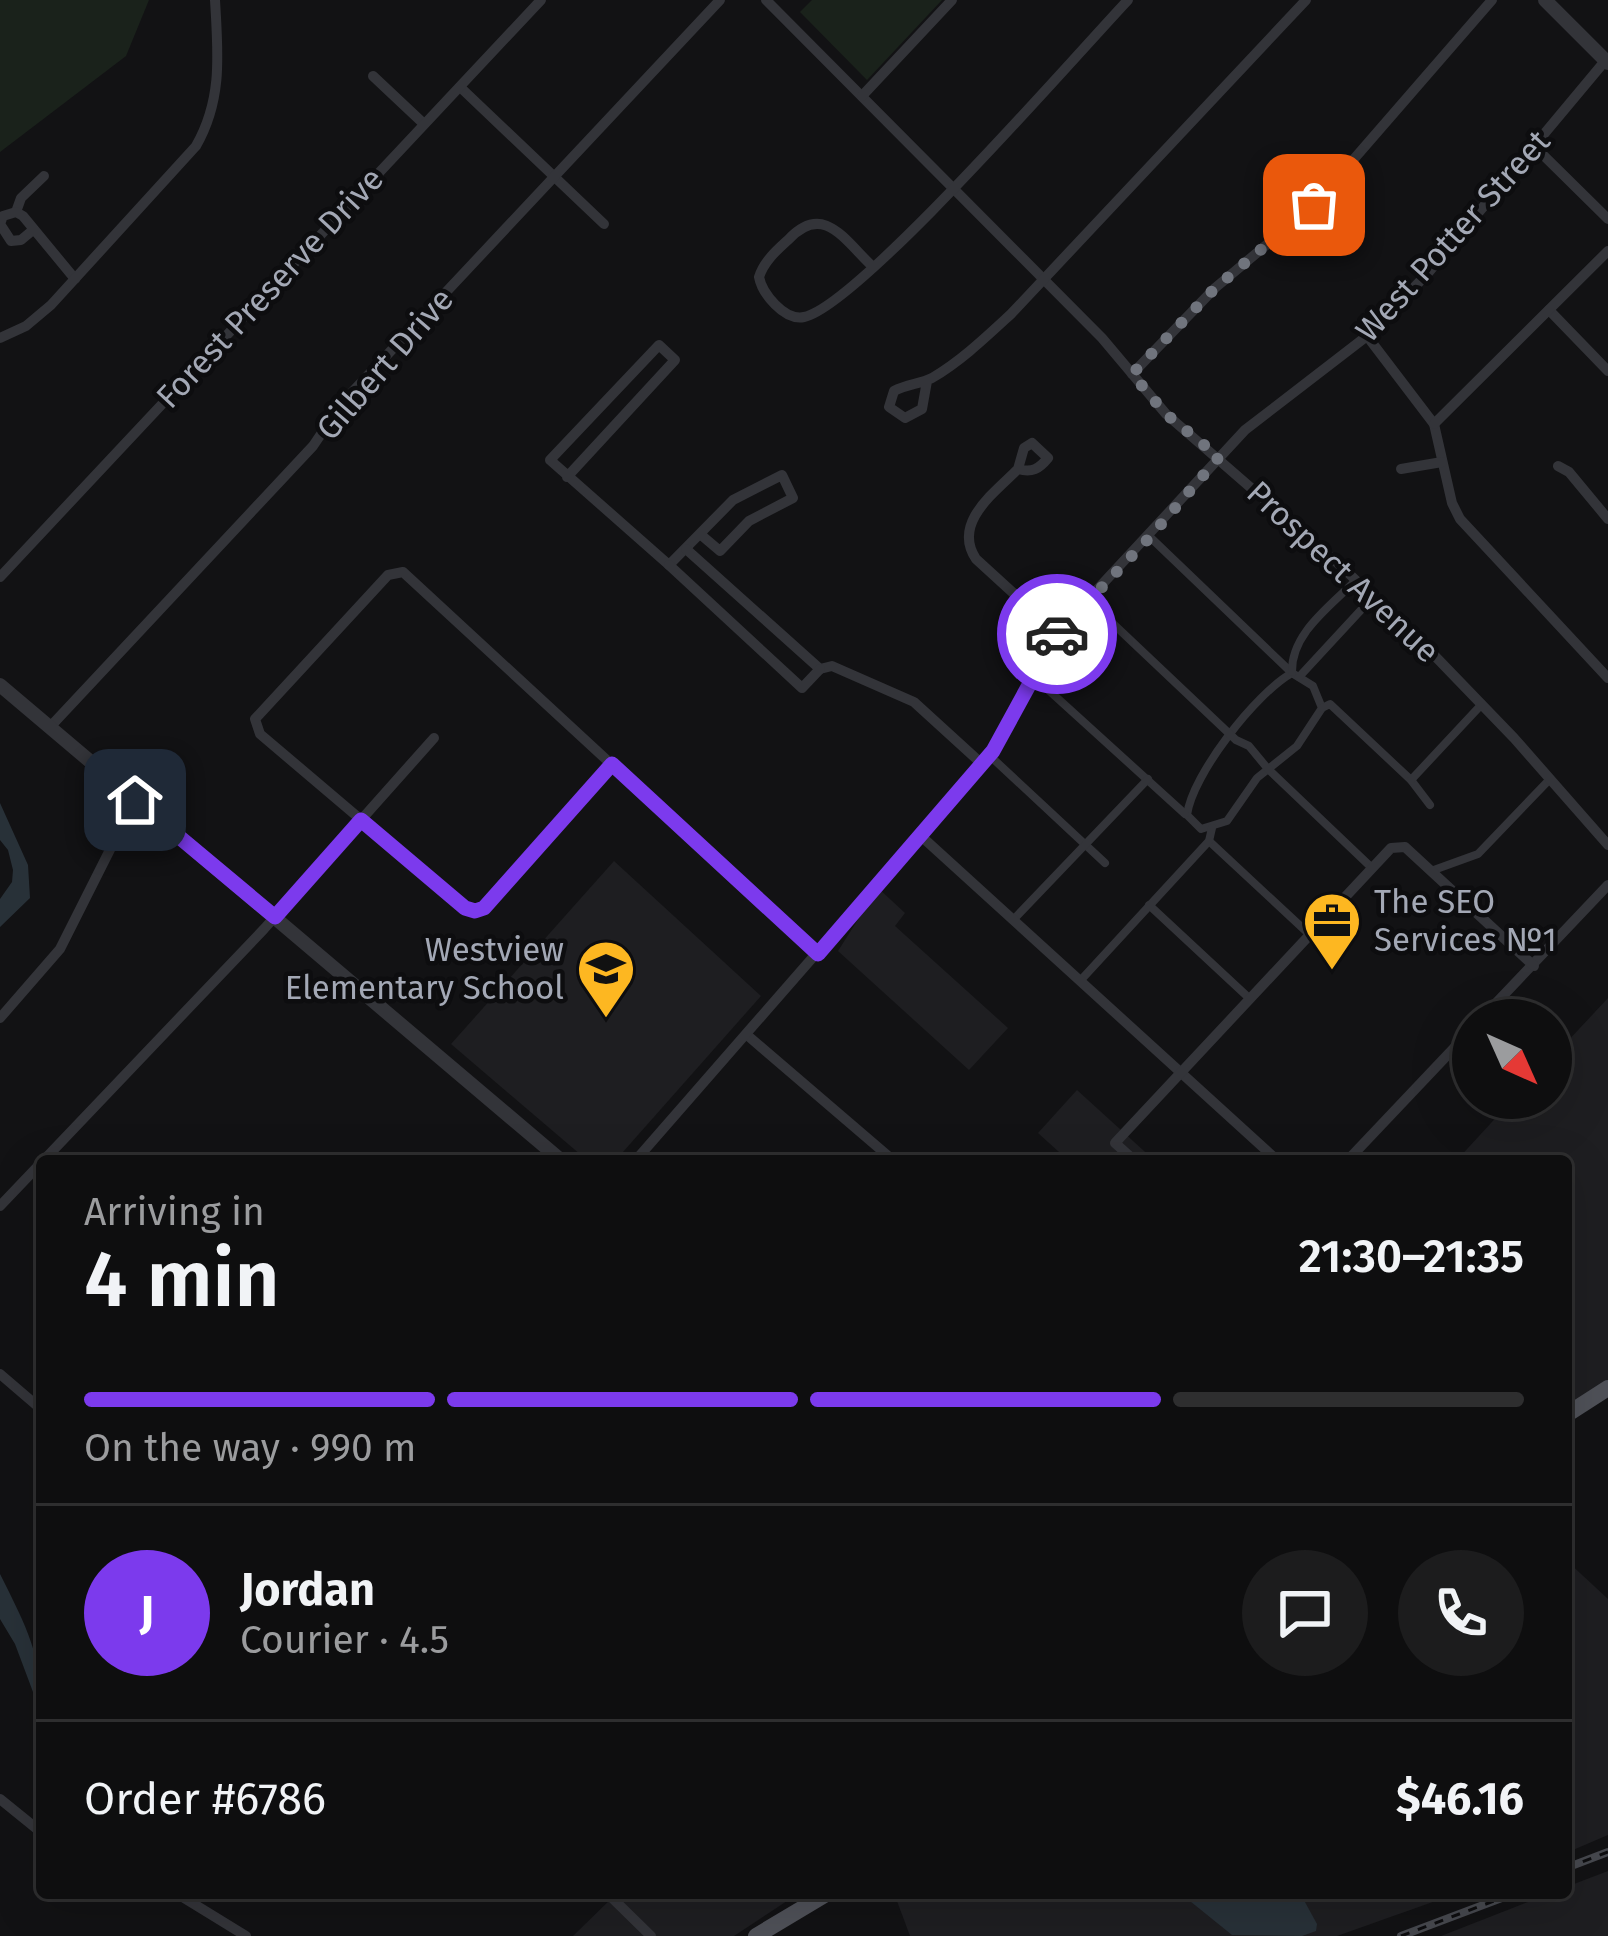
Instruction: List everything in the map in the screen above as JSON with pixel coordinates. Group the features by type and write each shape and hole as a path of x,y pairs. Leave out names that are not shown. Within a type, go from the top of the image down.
{"main road":[{"path":"1572,1411 1608,1388"},
{"path":"756,1936 818,1899"}],"street":[{"path":"0,338 26,326 75,279 178,170 203,134 218,88 215,0"},
{"name":"Forest Preserve Drive","path":"0,577 541,0"},
{"name":"Gilbert Drive","path":"50,727 313,446 342,403 720,0"},
{"name":"Prospect Avenue","path":"766,0 1044,280 1166,414 1356,580 1482,704 1608,845"},
{"path":"862,96 952,0"},
{"path":"873,267 831,228 814,221 800,227 762,267 759,277 766,294 799,317 836,297 873,267 953,187 1128,0"},
{"path":"927,381 968,353 1044,280 1306,0"},
{"path":"1132,374 1215,288 1314,205 1492,0"},
{"path":"1545,0 1607,62"},
{"name":"West Potter Street","path":"640,1155 985,760 1058,633 1245,430 1367,336 1462,237 1607,62"},
{"path":"373,76 424,124"},
{"path":"460,87 604,224"},
{"path":"1536,148 1608,219"},
{"path":"33,230 21,241 11,241 0,230 3,217 16,212 21,198 44,176"},
{"path":"16,212 75,279"},
{"path":"1434,424 1608,251"},
{"path":"1549,310 1608,370"},
{"path":"1367,336 1434,424 1460,520 1608,678"},
{"path":"568,476 676,360 659,345 550,460 802,688 820,669 832,666 914,702 1105,863"},
{"path":"1401,470 1442,463"},
{"path":"1558,466 1569,472 1608,519"},
{"path":"1018,469 971,521 968,545 976,559 1058,633"},
{"path":"669,565 733,500 782,476 794,498 749,521 720,551 700,534"},
{"path":"1150,537 1313,686 1322,708"},
{"path":"686,549 820,669"},
{"path":"612,764 484,908 475,911 465,908 255,726 262,708 381,582 403,572 612,764 818,954"},
{"path":"1296,675 1292,655 1298,641 1356,580"},
{"path":"1186,815 1189,796 1258,701 1296,675 1373,597"},
{"path":"1088,600 1249,746 1268,770 1372,868"},
{"path":"1033,676 1201,829 1226,821 1330,704 1411,780 1430,805"},
{"path":"0,685 555,1155"},
{"path":"1411,780 1482,704"},
{"path":"50,1155 275,917 434,738"},
{"path":"1431,871 1478,854 1550,778"},
{"path":"1013,920 1148,779"},
{"path":"0,1018 68,936 135,800"},
{"path":"1080,981 1210,841 1212,828"},
{"path":"921,836 1272,1155"},
{"path":"1210,841 1309,934"},
{"path":"1128,1155 1115,1143 1398,845 1534,966"},
{"path":"1501,999 1608,885"},
{"path":"1149,905 1249,998"},
{"path":"747,1035 887,1155"},
{"path":"1353,1155 1452,1050"},
{"path":"0,1206 6,1189 36,1168"},
{"path":"0,1374 36,1405"},
{"path":"0,1798 36,1828"},
{"path":"186,1899 246,1936"},
{"path":"613,1899 651,1936"}],"shaded area":[{"path":"0,0 149,0 126,56 0,152"},
{"path":"812,0 942,0 867,80 800,12"},
{"path":"0,803 28,865 30,898 0,927 0,899 12,882 13,870 0,840"},
{"name":"Westview Elementary School","path":"614,861 761,996 620,1155 581,1155 451,1044"},
{"path":"878,888 905,913 895,926 1008,1028 969,1070 838,951"},
{"path":"1608,998 1608,1385 1572,1408 1572,1155 1462,1155 1495,1119 1572,1119 1572,1037"},
{"path":"1077,1090 1148,1155 1062,1155 1038,1133"},
{"path":"1572,1566 1608,1599 1608,1835 1572,1850"},
{"path":"0,1574 31,1642 36,1700 15,1644 0,1619"},
{"path":"1608,1871 1608,1936 1441,1936 1536,1899 1572,1899 1572,1885"},
{"path":"611,1899 790,1899 734,1936 573,1936"},
{"path":"896,1899 1441,1899 1337,1936 910,1936"},
{"path":"1187,1899 1303,1899 1317,1924 1316,1931 1302,1936 1232,1935"}],"railway":[{"path":"1572,1866 1608,1852"},
{"path":"1401,1936 1499,1899"}],"way so far":[{"path":"1057,634 1219,457 1166,414 1132,374 1215,288 1314,205"}],"place":[{"name":"The SEO Services №1","path":"1332,972"},
{"name":"Westview Elementary School","path":"606,1020"}],"route":[{"path":"135,800 275,917 361,820 465,908 475,911 484,908 612,764 818,954 993,751 1057,634"}]}
